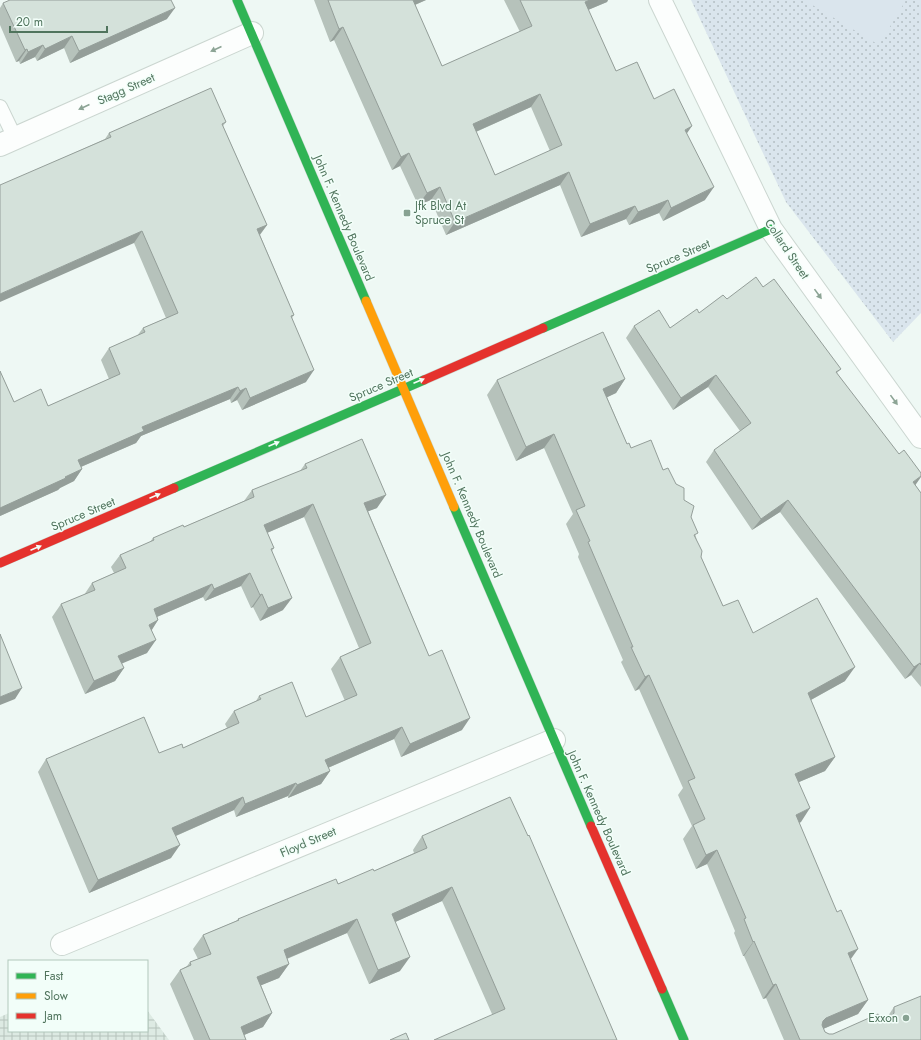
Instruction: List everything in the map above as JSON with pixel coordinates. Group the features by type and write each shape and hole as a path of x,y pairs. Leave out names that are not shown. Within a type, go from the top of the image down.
{"main road":[{"name":"John F. Kennedy Boulevard","path":"237,0 684,1040"},
{"name":"Spruce Street","path":"0,563 771,228"}],"street":[{"name":"Collard Street","path":"660,0 771,228 921,437"},
{"name":"Stagg Street","path":"8,141 252,33"},
{"name":"Floyd Street","path":"62,944 554,740"}],"lane":[{"path":"0,106 8,141"}],"shaded area":[{"path":"691,0 921,0 921,313 893,342 786,202"},
{"path":"804,0 906,0 879,45"},
{"path":"148,1011 169,1040 0,1040 0,1017 8,1013 8,1032 148,1032"}],"building":[{"path":"10,0 171,0 175,8 79,51 72,36 45,49 43,45 28,52 27,49 25,50 3,3"},
{"path":"328,0 413,0 442,66 532,26 520,0 590,0 585,2 616,71 637,62 654,99 674,89 692,126 685,130 714,187 671,208 668,200 638,212 635,206 590,224 569,172 455,222 440,187 427,193 409,153 401,157 343,27 339,29","holes":["540,94 562,145 495,175 473,124"]},
{"path":"211,88 226,122 222,124 267,225 257,229 294,315 291,316 314,370 250,398 246,388 240,391 238,387 142,427 144,431 78,460 82,469 65,477 66,478 0,508 0,371 14,402 41,389 48,406 120,374 109,348 145,332 143,328 178,313 142,231 0,294 0,185 111,137 109,133"},
{"path":"756,277 763,287 774,279 841,369 836,372 899,454 904,450 921,473 921,476 913,482 921,493 921,665 920,663 914,667 788,500 761,519 714,450 751,423 716,375 681,398 634,326 659,310 670,328 697,309 699,313 723,295 727,299"},
{"path":"603,332 625,379 603,389 627,444 629,443 631,448 651,440 663,470 668,468 676,484 684,488 684,500 694,506 691,517 698,533 694,535 702,551 701,557 723,606 738,600 753,633 817,598 855,667 808,693 835,757 795,774 810,808 796,815 837,912 841,910 858,949 848,953 868,1000 826,1018 822,1025 825,1032 833,1034 878,1014 884,1019 889,1019 894,1013 894,1007 921,996 921,1040 800,1040 776,984 773,985 754,941 753,942 744,919 746,918 717,850 706,855 693,825 705,819 688,781 695,778 649,675 645,677 631,647 633,647 588,542 590,541 576,510 585,506 554,434 526,447 497,380"},
{"path":"362,439 386,495 364,503 429,656 442,650 470,718 410,744 402,727 325,760 330,771 245,804 243,797 172,828 180,845 98,880 46,759 144,717 159,753 182,744 183,748 239,723 234,711 261,699 259,696 292,682 306,717 357,695 340,657 371,643 313,504 264,525 274,548 271,549 292,598 268,608 250,573 214,589 212,584 154,609 158,620 149,625 156,640 118,656 124,668 94,681 61,604 95,590 92,583 126,568 120,555 183,525 184,527 254,497 252,490 307,468 305,464"},
{"path":"0,634 22,688 0,697"},
{"path":"510,797 528,836 529,835 617,1040 434,1040 505,1009 452,887 392,914 410,957 378,970 357,919 284,950 289,964 257,977 272,1013 241,1027 246,1040 210,1040 180,970 191,965 190,962 211,954 203,935 336,879 338,884 373,869 374,871 427,848 422,836"},
{"path":"406,1033 409,1040 390,1040"}],"traffic: fast":[{"path":"237,0 366,301"},
{"path":"543,328 771,229"},
{"path":"174,488 424,380"},
{"path":"454,507 591,826"},
{"path":"662,989 684,1040"}],"traffic: slow":[{"path":"366,301 454,507"}],"traffic: jam":[{"path":"424,380 543,328"},
{"path":"0,563 174,488"},
{"path":"591,826 662,989"}],"place":[{"name":"Jfk Blvd At Spruce St","path":"407,213"},
{"name":"Exxon","path":"906,1018"}]}
